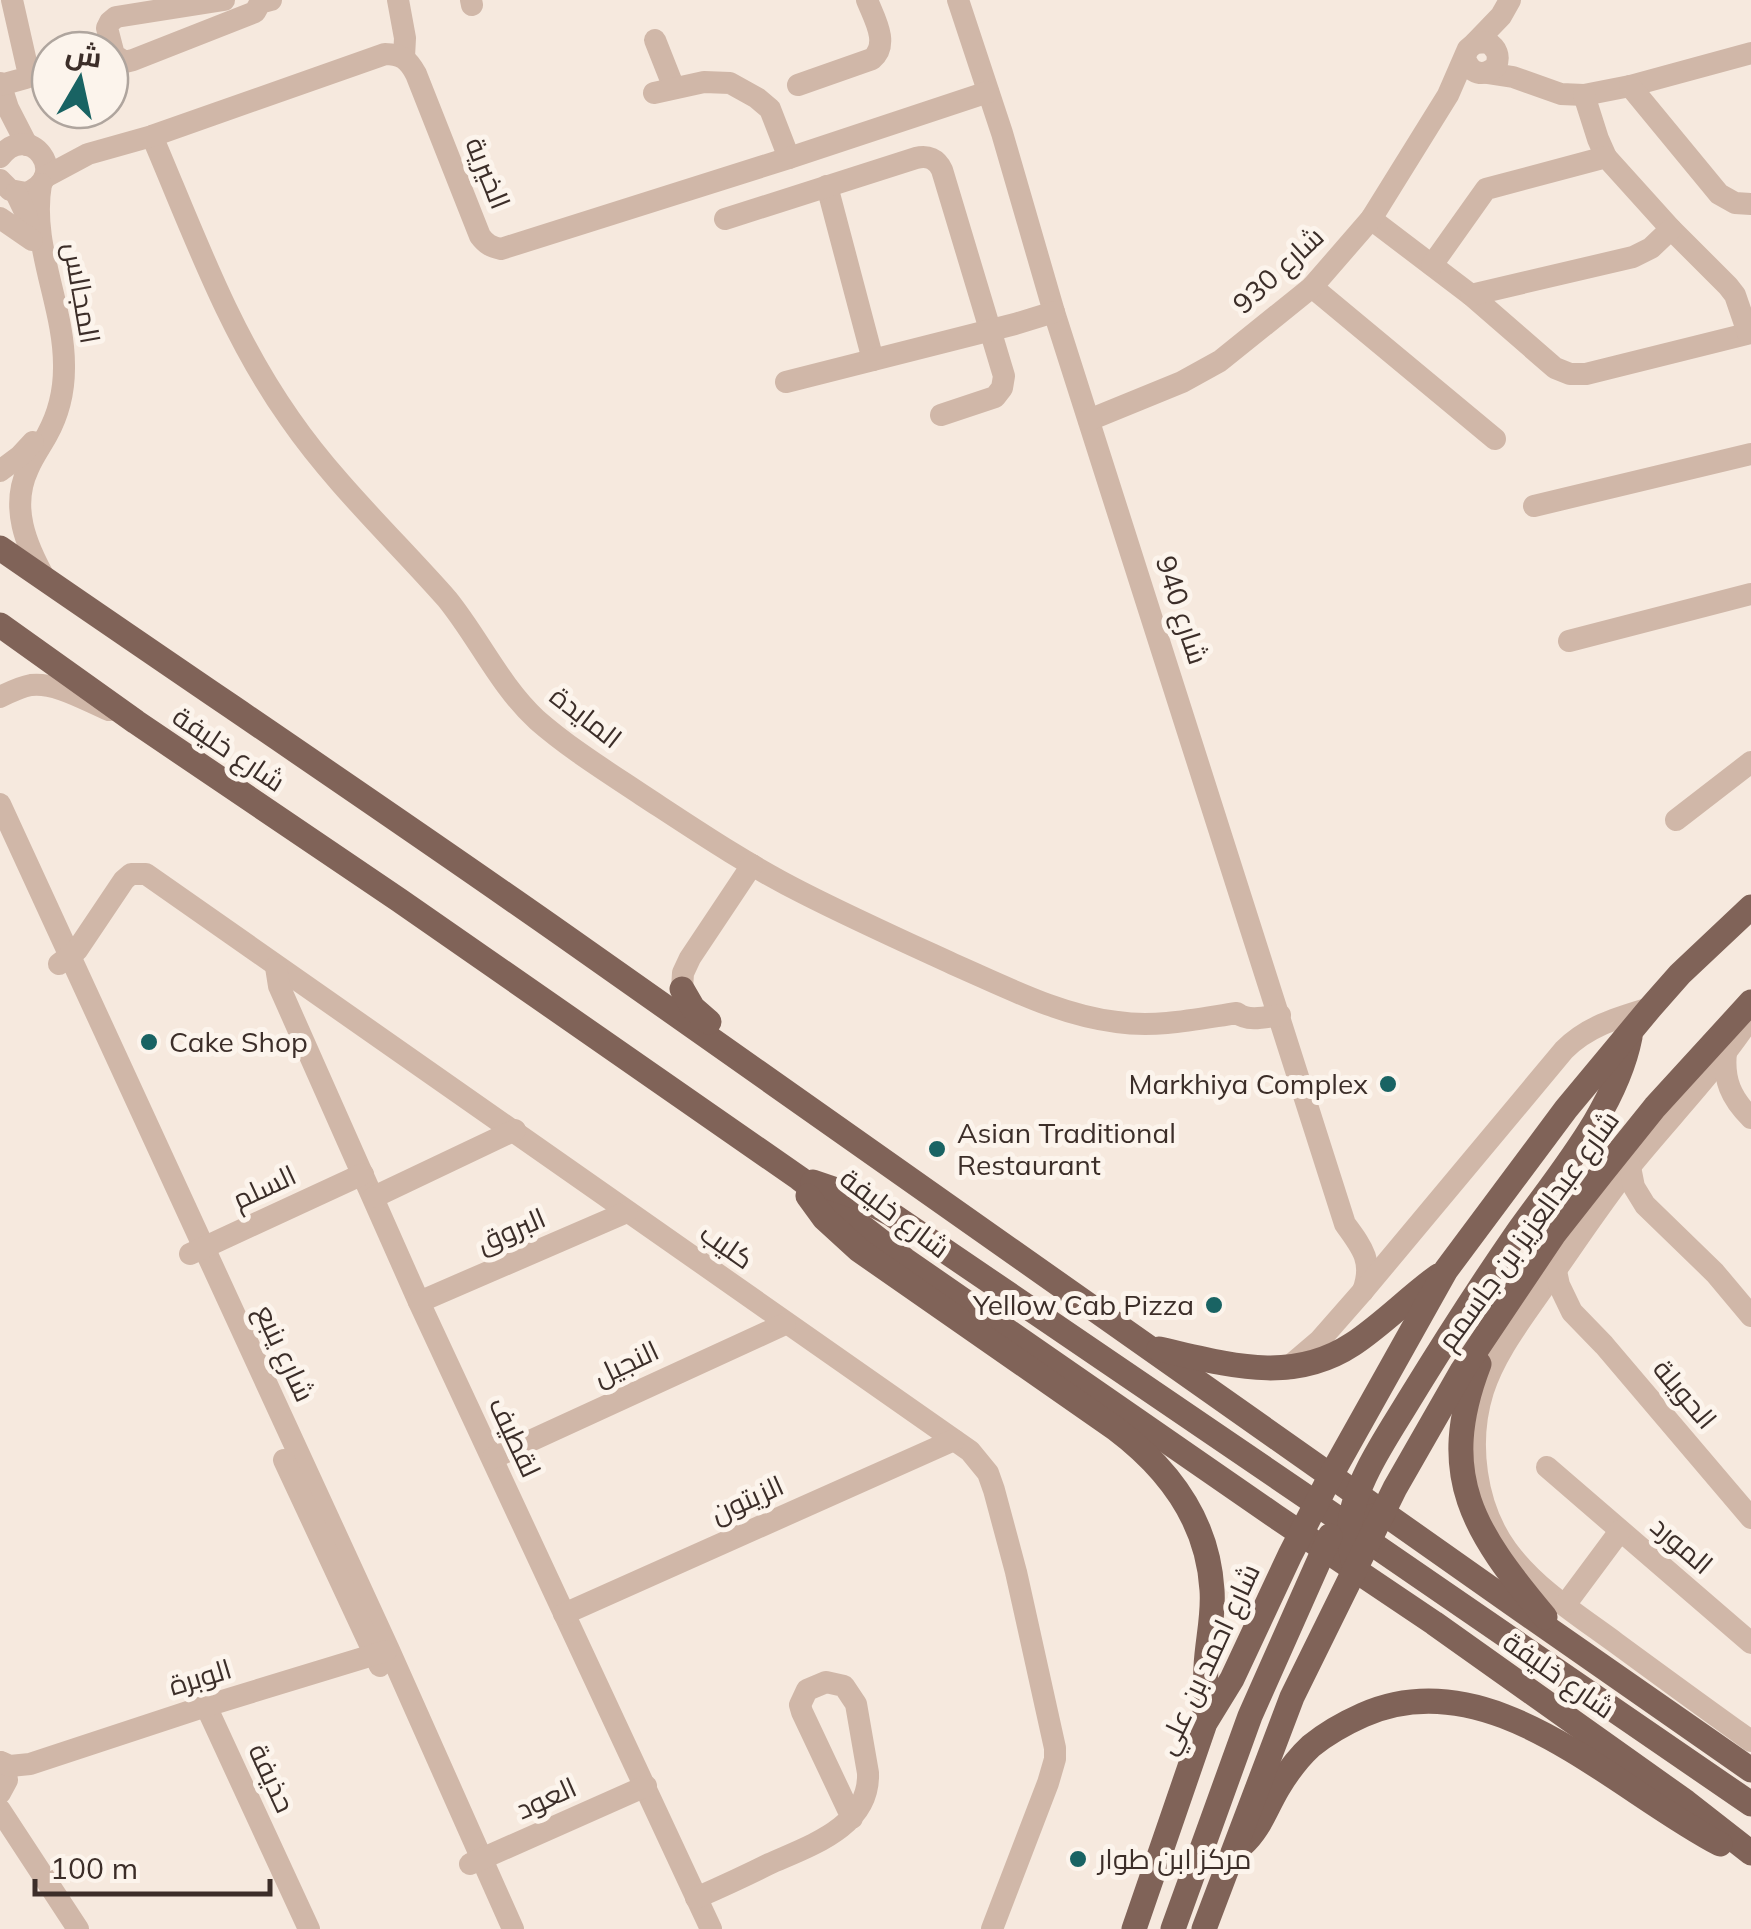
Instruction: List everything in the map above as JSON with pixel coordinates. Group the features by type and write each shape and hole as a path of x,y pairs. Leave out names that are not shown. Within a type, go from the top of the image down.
{"main road":[{"name":"شارع خليفة","path":"0,548 816,1112 1330,1478 1354,1568 1686,1802 1751,1856"},
{"name":"شارع خليفة","path":"0,625 799,1178 905,1260 1302,1534 1383,1514 1751,1770"},
{"name":"شارع عبدالعزيز بن جاسمم","path":"1330,1478 1446,1270 1566,1109 1650,1008 1751,907"},
{"path":"682,990 692,1008 816,1112"},
{"name":"شارع عبدالعزيز بن جاسمم","path":"1383,1514 1462,1371 1518,1306 1554,1234 1644,1120 1751,1002"},
{"path":"1174,1929 1250,1716 1342,1523 1387,1435 1463,1312 1603,1110 1626,1062 1631,1032"},
{"path":"799,1178 845,1192 891,1214 1751,1804"},
{"path":"799,1178 824,1218 840,1235 1116,1429 1150,1457 1176,1487 1195,1521 1210,1573 1212,1605 1205,1723"},
{"path":"1150,1348 1254,1368 1286,1369 1330,1357 1355,1343 1446,1270"},
{"path":"1518,1306 1487,1345 1469,1390 1460,1460 1464,1487 1477,1521 1504,1567 1566,1642"},
{"path":"1204,1929 1292,1697 1354,1568 1342,1523"},
{"name":"شارع احمد بن علي","path":"1134,1929 1205,1723 1232,1678 1302,1534"},
{"path":"1230,1855 1257,1830 1288,1773 1313,1744 1343,1724 1380,1707 1422,1700 1456,1701 1488,1709 1531,1728 1699,1832 1751,1856"}],"street":[{"path":"12,0 30,75 0,84 8,108 33,148"},
{"path":"224,0 116,18 107,28 114,55 125,62 133,60 255,12 263,1"},
{"path":"6,189 26,193 88,154 152,136 385,54 404,57 406,38 398,0"},
{"path":"798,85 872,59 879,53 881,44 867,0"},
{"name":"شارع 940","path":"958,0 1346,1224 1368,1264 1363,1291"},
{"name":"شارع 930","path":"1089,420 1182,382 1220,360 1312,287 1371,219 1448,95 1483,59 1506,8"},
{"path":"655,40 664,90 704,82 730,83 770,110 789,158"},
{"path":"1483,59 1561,94 1584,95 1751,52"},
{"name":"الخيرية","path":"404,57 416,74 480,236 492,248 509,248 988,92"},
{"path":"1630,86 1720,194 1736,204 1751,204"},
{"path":"1371,219 1471,296 1555,368 1570,374 1586,374 1749,333 1728,286 1606,156 1584,95"},
{"path":"0,118 1,156"},
{"name":"المايدة","path":"152,136 228,314 268,386 316,454 467,623 502,677 536,718 596,764 752,865 802,893 1014,991 1069,1012 1144,1024 1237,1013 1250,1018 1276,1005"},
{"path":"1,156 13,146 88,154"},
{"name":"المجالس","path":"33,148 46,164 38,202 39,222 64,370 60,405 27,470 20,497 22,531 45,579"},
{"path":"725,219 921,156 937,162 1003,369 1002,388 995,398 941,415"},
{"path":"1432,265 1486,189 1606,156"},
{"path":"827,186 874,360"},
{"name":"المجالس","path":"0,471 35,439 51,404 54,353 26,214 6,189"},
{"path":"0,218 32,240"},
{"path":"1471,296 1633,257 1651,248 1671,229"},
{"path":"1312,287 1494,439"},
{"path":"786,382 1054,312"},
{"path":"1534,506 1751,454"},
{"path":"1569,641 1751,594"},
{"path":"0,698 33,685 57,689 136,722"},
{"path":"1676,820 1751,762"},
{"name":"شارع ينبع","path":"2,819 476,1862 513,1929"},
{"path":"682,990 690,958 752,865"},
{"name":"كليب","path":"64,960 78,950 130,874 138,872 153,878 980,1462 994,1490 1016,1572 1055,1748 1048,1783 992,1929"},
{"name":"لقطيف","path":"276,967 279,986 418,1302 710,1929"},
{"name":"شارع عبدالعزيز بن جاسمم","path":"1286,1369 1320,1340 1363,1291 1578,1036 1612,1019 1650,1008"},
{"name":"شارع عبدالعزيز بن جاسمم","path":"1565,1606 1531,1578 1491,1522 1479,1487 1476,1460 1483,1390 1518,1306 1556,1271 1630,1167 1726,1052 1751,1016"},
{"path":"1726,1052 1726,1081 1746,1112"},
{"path":"1686,1098 1714,1100 1746,1112"},
{"path":"374,1197 514,1130"},
{"path":"1630,1167 1634,1187 1645,1205 1715,1273 1751,1316"},
{"name":"السلم","path":"197,1251 364,1174"},
{"path":"1606,1199 1626,1199 1645,1205"},
{"name":"البروق","path":"418,1302 627,1212"},
{"path":"1355,1236 1387,1243 1412,1232"},
{"name":"شارع ينبع","path":"197,1251 358,1622 382,1652"},
{"name":"الحويلة","path":"1556,1271 1558,1285 1572,1312 1751,1518"},
{"path":"1518,1306 1572,1312"},
{"name":"النجيل","path":"492,1458 785,1324"},
{"name":"الزيتون","path":"564,1614 954,1440"},
{"name":"المورد","path":"1547,1467 1751,1643"},
{"name":"المورد","path":"1565,1606 1620,1531"},
{"path":"1565,1606 1751,1741"},
{"path":"339,1666 352,1645 358,1622"},
{"name":"الوبرة","path":"3,1789 10,1766 30,1764 382,1652"},
{"path":"696,1898 827,1838 852,1818 868,1783 856,1704 844,1686 826,1682 808,1690 800,1705 852,1818"},
{"name":"حذيفة","path":"206,1706 309,1929"},
{"name":"العود","path":"476,1862 646,1786"},
{"path":"3,1789 78,1929"},
{"name":"شارع ينبع","path":"476,1862 499,1929"}],"place":[{"name":"Cake Shop","path":"149,1042"},
{"name":"Markhiya Complex","path":"1388,1084"},
{"name":"Asian Traditional Restaurant","path":"937,1149"},
{"name":"Yellow Cab Pizza","path":"1214,1305"},
{"name":"مركز ابن طوار","path":"1078,1859"}]}
